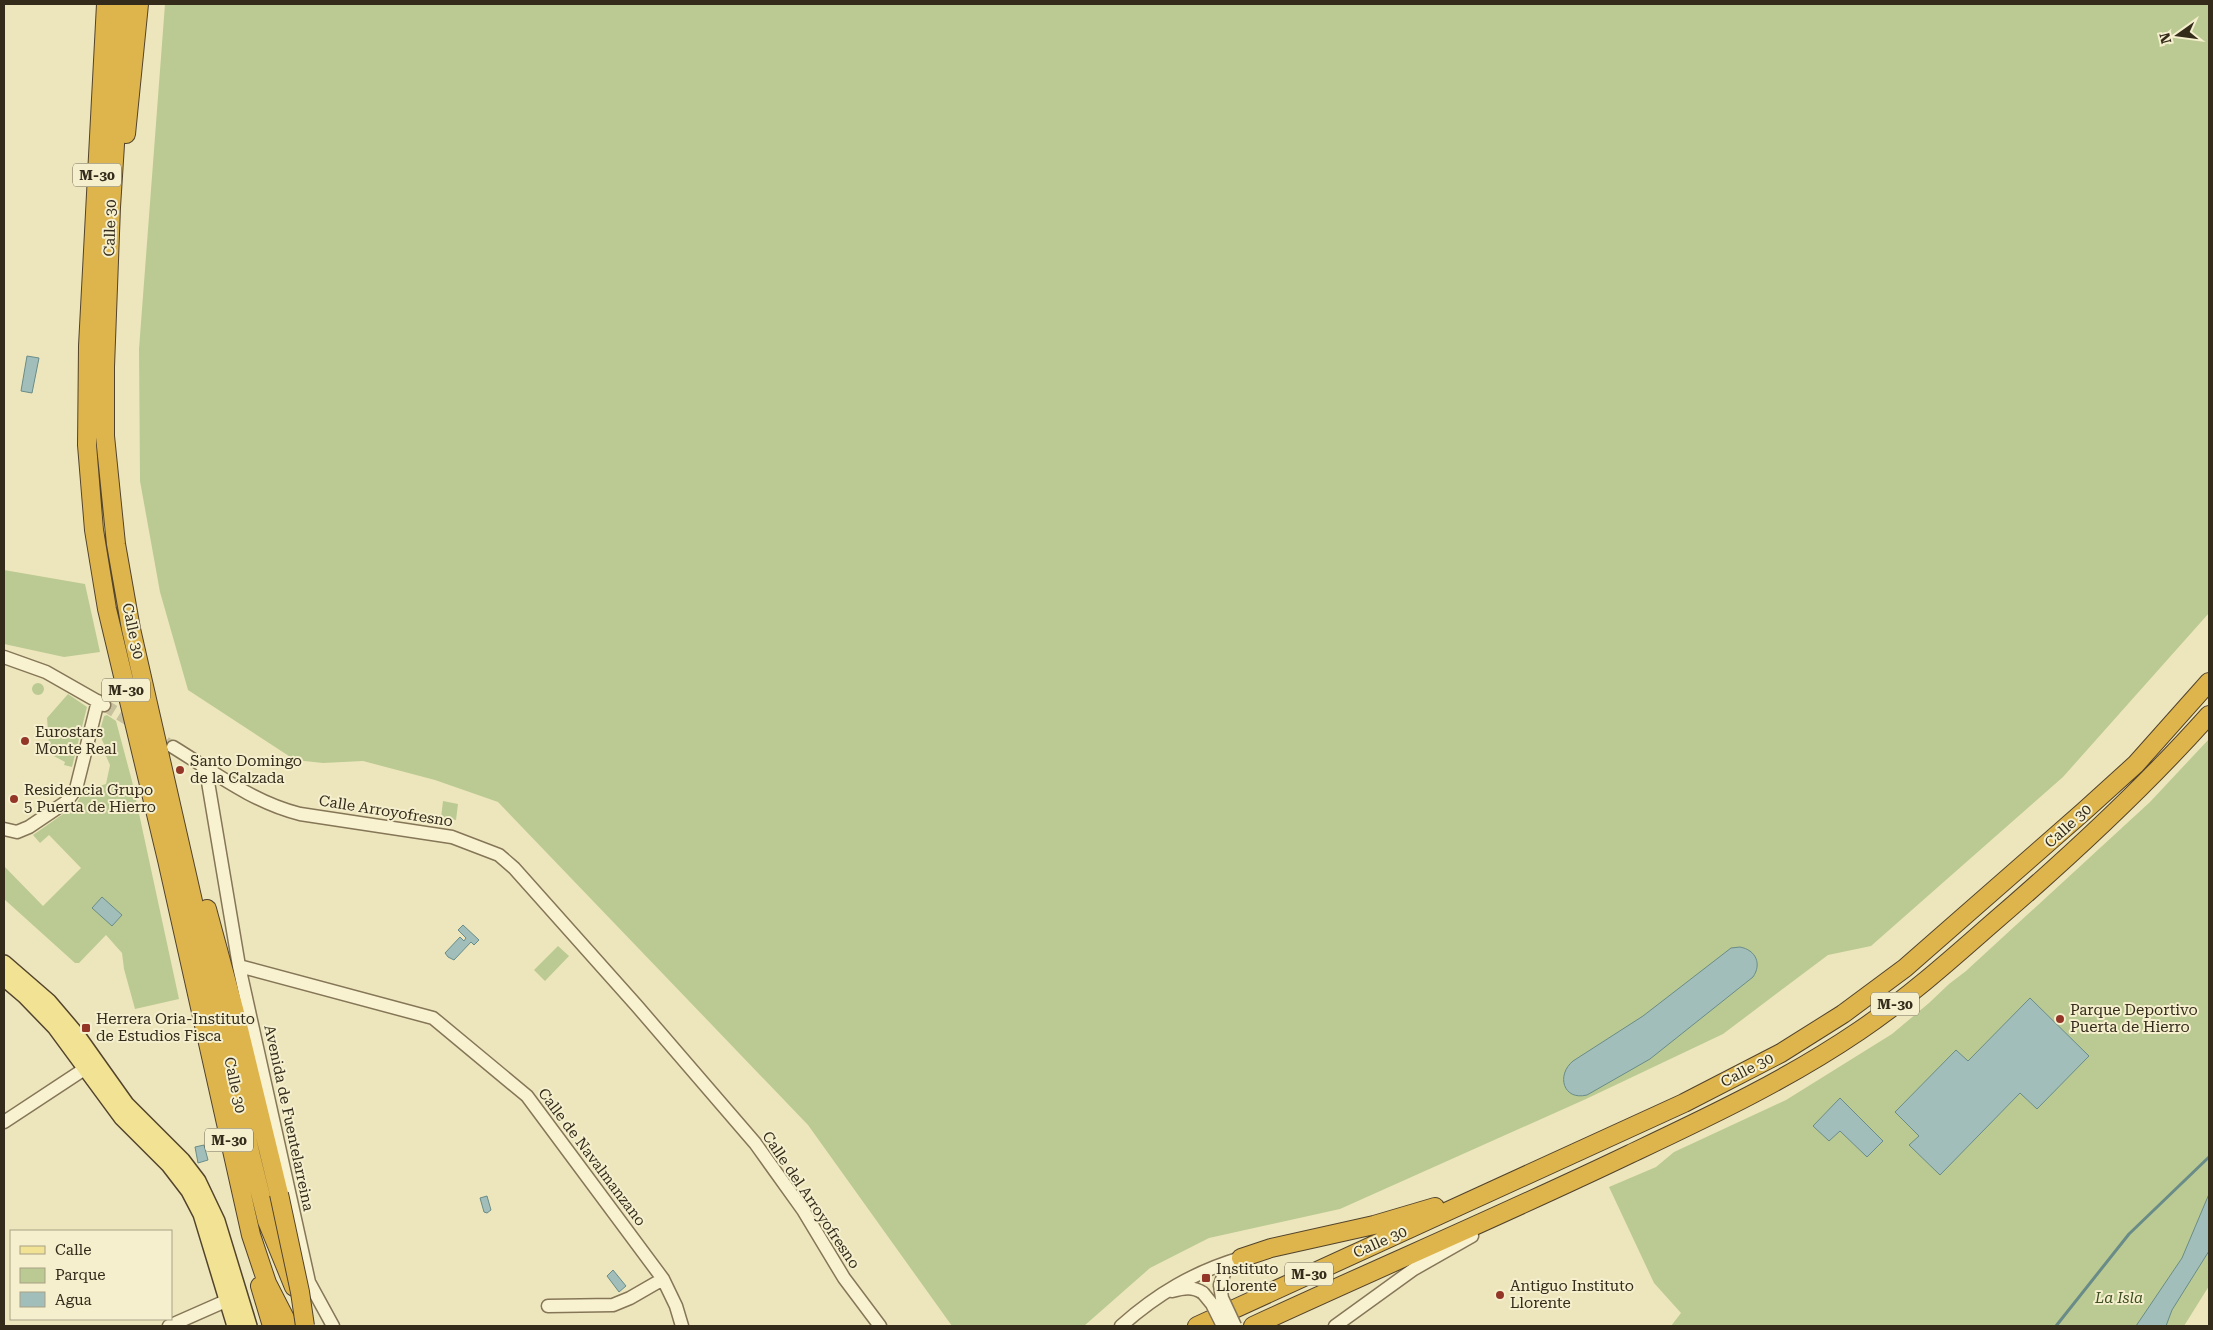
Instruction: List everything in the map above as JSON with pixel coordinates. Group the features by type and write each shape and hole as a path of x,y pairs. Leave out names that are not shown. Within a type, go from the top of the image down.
{"highway":[{"name":"Calle 30","path":"106,4 88,346 87,445 94,530 107,609 255,1251 267,1283 289,1326"},
{"name":"Calle 30","path":"124,4 111,208 105,367 105,436 116,544 128,610 165,744 250,1156 265,1212 303,1310 312,1326"},
{"path":"109,286 132,87 139,4"},
{"name":"Calle 30","path":"1197,1326 1684,1103 1772,1058 1843,1014 1905,968 2136,764 2209,682"},
{"name":"Calle 30","path":"1253,1326 1684,1129 1790,1074 1859,1031 1924,981 2046,878 2174,755 2209,715"},
{"path":"2174,755 2201,739 2209,730"},
{"path":"165,744 174,786 234,1009 279,1194 300,1292 305,1326"},
{"path":"1241,1258 1271,1248 1430,1210 1518,1170 1557,1162"},
{"path":"1472,1236 1505,1212"},
{"path":"255,1251 260,1287 272,1326"}],"main road":[{"path":"4,963 52,1006 81,1041 126,1104 194,1175 217,1221 249,1326"},
{"path":"4,978 25,996 55,1027 122,1118 169,1165 189,1191 201,1214 235,1326"}],"street":[{"path":"4,657 46,672 101,703 76,789 66,802 29,827 17,832 4,829"},
{"name":"Calle Arroyofresno","path":"165,744 202,765 217,776 276,808 300,814 452,837 499,855 514,868 673,1048"},
{"name":"Avenida de Fuentelarreina","path":"202,765 206,773 210,793 239,966 309,1282 333,1326"},
{"path":"210,793 217,776"},
{"name":"Calle de Navalmanzano","path":"239,966 433,1018 527,1096 663,1279 676,1306 682,1326"},
{"name":"Calle del Arroyofresno","path":"673,1048 755,1143 802,1210 844,1278 880,1326"},
{"path":"4,1122 86,1068"},
{"path":"1335,1326 1414,1269 1472,1236"},
{"path":"1235,1326 1222,1298 1220,1285 1225,1271 1241,1258"},
{"path":"1121,1326 1157,1297 1189,1277 1241,1258"},
{"path":"548,1306 613,1305 630,1298 663,1279"},
{"path":"1157,1297 1188,1288 1197,1289 1212,1304 1222,1326"},
{"path":"169,1326 228,1300"}],"green space":[{"path":"165,4 2209,4 2209,613 2063,777 1871,946 1828,955 1723,1034 1586,1099 1340,1209 1209,1238 1150,1268 1084,1326 952,1326 808,1125 498,802 435,780 363,761 323,763 295,760 188,690 160,592 140,481 139,349"},
{"path":"4,570 85,584 100,652 64,657 4,644"},
{"path":"38,683 44,689 38,695 32,689"},
{"path":"68,694 87,707 72,767 64,765 65,762 52,755 46,746 49,745 47,718"},
{"path":"107,715 116,721 132,781 179,999 135,1009 124,969 122,953 106,935 79,963 75,963 4,899 4,866 43,906 81,868 49,835 40,843 33,835 76,805 83,791 106,784 110,765 106,756 107,750 99,734 104,716"},
{"name":"Parque Deportivo Puerta de Hierro","path":"2209,739 2209,1286 2184,1326 1671,1326 1681,1313 1654,1283 1609,1187 1656,1167 1674,1152 1786,1100 1892,1034 1966,971 2150,802"},
{"path":"443,801 458,804 456,820 441,818"},
{"path":"558,946 569,956 545,981 534,970"}],"water":[{"path":"27,356 39,358 32,393 21,391"},
{"path":"102,897 122,915 112,926 92,908"},
{"path":"463,925 479,940 474,945 471,942 454,960 445,953 460,937 464,941 466,938 458,930"},
{"path":"1740,947 1750,951 1756,958 1757,967 1753,977 1650,1059 1587,1095 1579,1096 1568,1091 1565,1086 1565,1073 1573,1061 1643,1016 1731,948"},
{"path":"2030,998 2089,1056 2037,1109 2020,1093 1940,1175 1909,1145 1919,1136 1895,1112 1956,1050 1968,1061"},
{"path":"1840,1098 1883,1141 1867,1157 1840,1131 1829,1141 1813,1126"},
{"path":"204,1145 208,1160 198,1163 195,1147"},
{"path":"2209,1194 2209,1251 2172,1310 2166,1326 2136,1326 2182,1258"},
{"path":"487,1196 491,1210 487,1213 484,1212 480,1198"},
{"path":"613,1270 626,1286 619,1292 607,1276"}],"waterway":[{"path":"2056,1326 2129,1234 2209,1157"}],"tunnel":[{"path":"104,705 173,747"}],"place":[{"name":"Eurostars Monte Real","path":"25,741"},
{"name":"Santo Domingo de la Calzada","path":"180,770"},
{"name":"Residencia Grupo 5 Puerta de Hierro","path":"14,799"},
{"name":"Parque Deportivo Puerta de Hierro","path":"2060,1019"},
{"name":"Herrera Oria-Instituto de Estudios Fisca","path":"86,1028"},
{"name":"Instituto Llorente","path":"1206,1278"},
{"name":"Antiguo Instituto Llorente","path":"1500,1295"}],"park label":[{"name":"La Isla","path":"2119,1298"}]}
